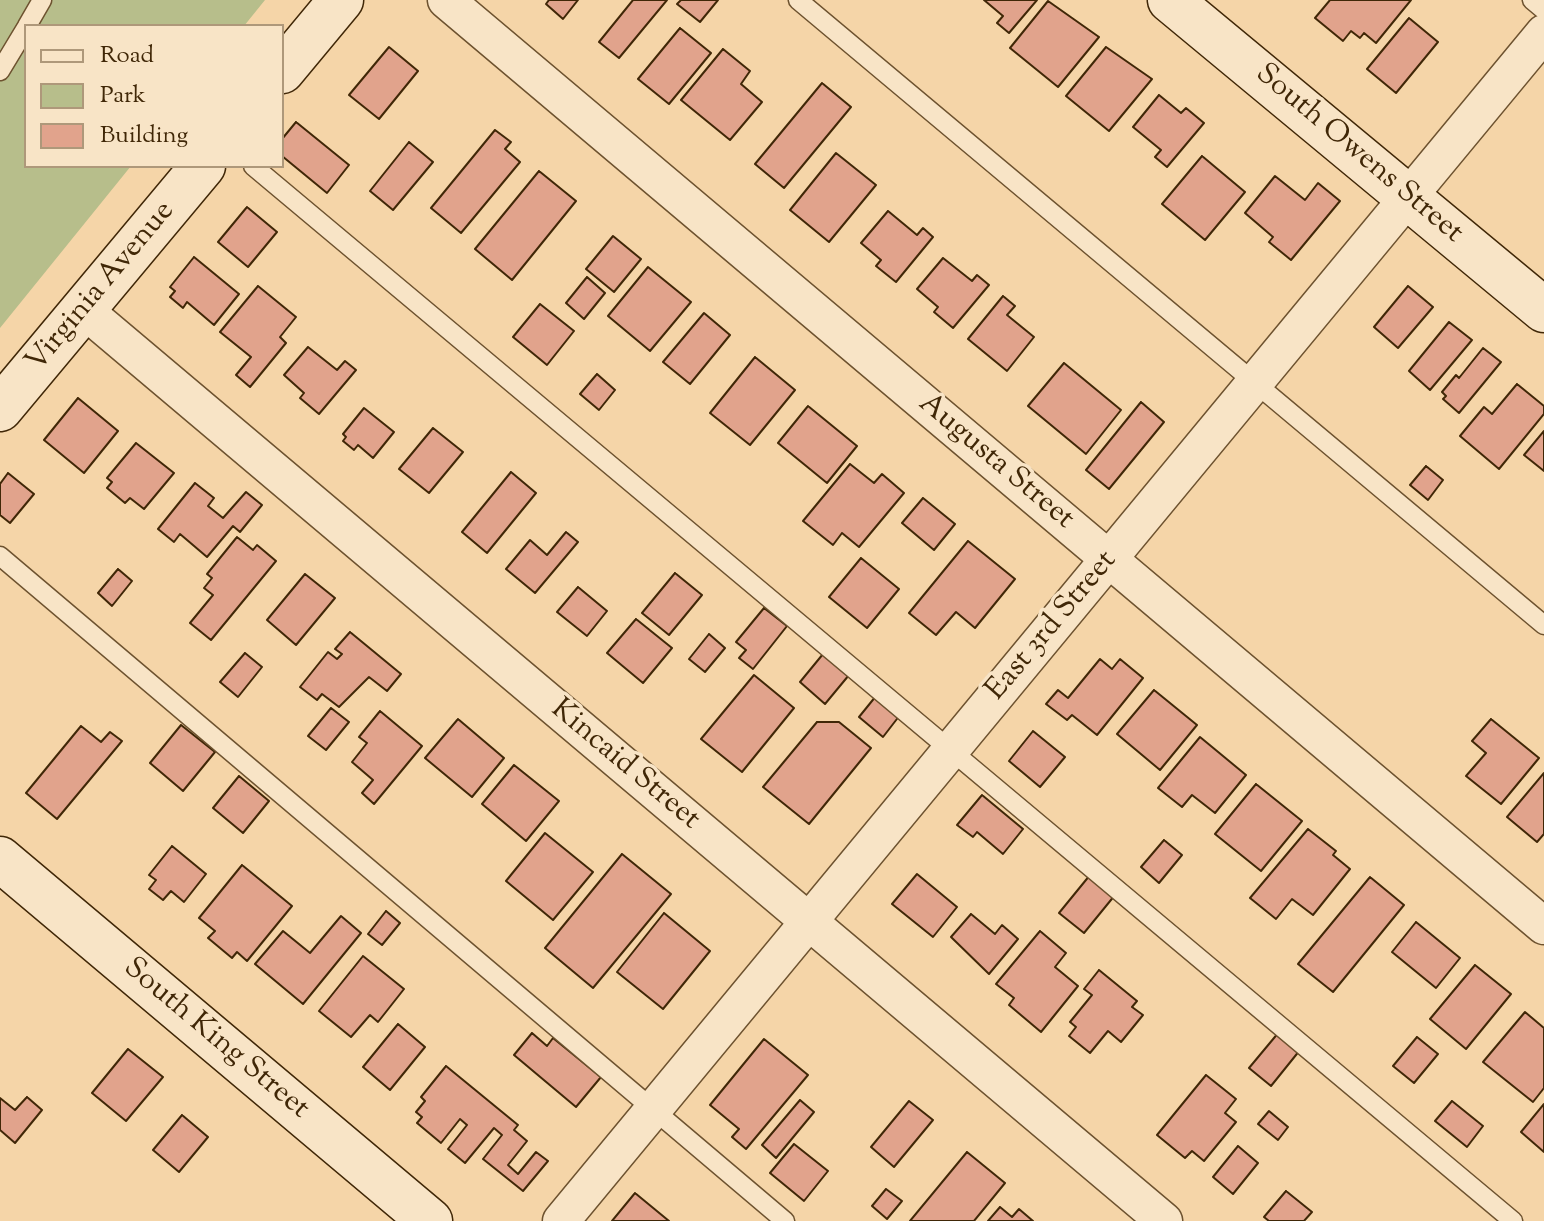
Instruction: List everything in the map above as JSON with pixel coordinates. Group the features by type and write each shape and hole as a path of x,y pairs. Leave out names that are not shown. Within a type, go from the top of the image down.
{"street":[{"path":"284,69 341,0"},
{"name":"Augusta Street","path":"446,0 1544,926"},
{"name":"South Owens Street","path":"1170,0 1544,310"},
{"name":"East 3rd Street","path":"561,1221 1544,33"},
{"name":"Virginia Avenue","path":"0,409 201,168"},
{"name":"Kincaid Street","path":"84,310 1164,1221"},
{"name":"South King Street","path":"0,859 430,1221"}],"lane":[{"path":"28,24 42,0"},
{"path":"798,0 1544,625"},
{"path":"1532,0 1544,10"},
{"path":"0,71 24,30"},
{"path":"255,168 1513,1221"},
{"path":"0,556 785,1221"}],"green space":[{"path":"0,0 265,0 246,24 24,24 24,168 129,168 0,328"}],"building":[{"path":"549,0 578,0 563,19 546,4"},
{"path":"633,0 667,0 619,58 599,42"},
{"path":"681,0 718,0 700,22 677,4"},
{"path":"984,0 1037,0 1009,33 997,23 1003,16"},
{"path":"1330,0 1411,0 1376,43 1364,33 1360,38 1351,31 1343,41 1315,18"},
{"path":"1048,1 1099,37 1058,87 1010,48"},
{"path":"1409,18 1438,42 1396,93 1367,69"},
{"path":"680,28 711,53 669,104 638,79"},
{"path":"389,47 418,71 379,119 349,95"},
{"path":"1106,47 1152,79 1109,131 1066,96"},
{"path":"723,49 750,71 741,84 762,102 730,140 681,100"},
{"path":"822,83 851,107 784,188 755,164"},
{"path":"1159,95 1181,113 1186,108 1204,123 1167,167 1155,157 1161,150 1133,127"},
{"path":"296,122 349,165 327,193 284,158 284,137"},
{"path":"495,130 511,142 505,149 520,162 461,233 431,208"},
{"path":"409,142 433,162 393,210 370,191"},
{"path":"836,153 876,185 829,242 790,210"},
{"path":"1202,156 1245,192 1205,240 1162,204"},
{"path":"539,171 576,201 512,280 475,249"},
{"path":"1275,176 1305,200 1318,183 1340,201 1291,260 1269,242 1273,237 1245,213"},
{"path":"247,207 277,232 248,267 218,242"},
{"path":"888,211 917,235 923,228 933,237 896,282 876,266 881,260 861,243"},
{"path":"613,236 641,259 614,292 586,269"},
{"path":"194,257 239,294 214,325 187,302 183,308 170,297 175,291 170,287"},
{"path":"943,258 972,281 977,275 989,285 953,328 934,312 938,307 917,289"},
{"path":"648,267 691,302 650,351 608,316"},
{"path":"587,277 605,293 584,319 566,303"},
{"path":"258,286 296,317 280,337 286,343 250,387 236,375 251,357 220,332"},
{"path":"1408,286 1433,307 1398,348 1374,327"},
{"path":"1003,296 1015,306 1007,315 1034,337 1007,371 968,339"},
{"path":"540,304 574,331 547,365 513,337"},
{"path":"704,313 730,335 690,384 663,362"},
{"path":"1449,322 1472,340 1430,390 1409,371"},
{"path":"308,347 337,370 345,361 356,370 319,414 300,398 304,393 284,375"},
{"path":"1483,348 1501,362 1459,413 1443,399 1446,396 1442,392 1456,375 1459,378"},
{"path":"755,357 795,390 750,445 710,413"},
{"path":"1064,363 1121,410 1086,454 1028,406"},
{"path":"597,374 615,390 599,410 580,394"},
{"path":"1517,384 1544,406 1544,414 1499,469 1460,436 1484,407 1492,414"},
{"path":"78,398 118,431 84,473 44,440"},
{"path":"1141,402 1164,422 1109,489 1086,470"},
{"path":"808,406 857,446 827,483 778,443"},
{"path":"364,408 394,432 373,458 358,445 354,450 343,441 346,437 343,434"},
{"path":"433,428 463,452 429,493 399,469"},
{"path":"1544,431 1544,471 1524,455"},
{"path":"136,443 174,473 144,509 130,498 125,503 107,488 112,482 107,478"},
{"path":"850,464 874,483 882,474 904,493 859,547 842,533 833,545 803,521"},
{"path":"1426,466 1443,480 1428,500 1410,485"},
{"path":"511,472 536,493 487,553 462,532"},
{"path":"8,473 34,494 10,523 0,515 0,484"},
{"path":"195,483 214,498 208,506 223,518 246,492 262,505 240,532 233,526 207,557 180,534 174,542 158,529"},
{"path":"923,498 955,524 934,550 902,523"},
{"path":"566,532 578,542 535,593 506,569 530,540 547,555"},
{"path":"237,537 253,550 257,545 276,561 211,640 190,623 213,595 204,588 212,578 207,574"},
{"path":"968,541 1015,579 975,628 956,612 936,635 909,613"},
{"path":"861,558 899,589 867,628 829,597"},
{"path":"118,569 132,581 112,606 98,593"},
{"path":"675,573 702,595 669,635 642,613"},
{"path":"305,574 335,598 296,645 267,620"},
{"path":"578,587 607,611 587,636 557,612"},
{"path":"764,608 787,626 753,669 739,658 746,650 736,642"},
{"path":"636,619 672,648 643,683 607,653"},
{"path":"350,632 401,674 387,691 369,677 339,707 322,694 317,700 300,687 328,652 337,659 342,654 335,649"},
{"path":"709,634 725,648 705,672 689,659"},
{"path":"245,653 262,667 238,697 220,682"},
{"path":"823,654 849,675 825,704 800,682"},
{"path":"1100,659 1112,669 1120,659 1143,678 1097,735 1072,715 1067,720 1046,704 1058,690 1068,698"},
{"path":"754,675 794,708 742,772 701,739"},
{"path":"1154,690 1197,725 1160,770 1117,734"},
{"path":"876,696 900,715 883,737 859,717"},
{"path":"331,708 349,722 326,750 308,736"},
{"path":"380,711 422,746 374,804 362,793 373,780 352,762 367,743 359,737"},
{"path":"458,719 504,758 472,797 425,758"},
{"path":"1491,719 1539,758 1501,804 1466,776 1486,753 1472,741"},
{"path":"817,722 839,722 871,748 809,824 763,787"},
{"path":"181,725 215,752 183,791 150,763"},
{"path":"81,726 101,742 110,732 122,741 57,819 26,793"},
{"path":"1033,731 1065,757 1040,787 1009,761"},
{"path":"1200,737 1246,775 1215,813 1192,795 1182,807 1158,788"},
{"path":"514,765 559,801 526,841 482,804"},
{"path":"1544,773 1544,834 1537,842 1507,817"},
{"path":"239,776 269,801 243,833 213,808"},
{"path":"1256,784 1302,821 1261,871 1215,834"},
{"path":"982,795 1023,829 1003,854 977,832 973,837 957,825"},
{"path":"1308,829 1336,851 1333,855 1350,869 1313,915 1292,899 1276,919 1250,898"},
{"path":"545,833 593,872 553,920 506,881"},
{"path":"1164,840 1182,855 1159,883 1141,867"},
{"path":"172,846 206,874 184,902 171,891 163,900 149,889 156,880 149,875"},
{"path":"622,854 671,894 593,988 545,948"},
{"path":"242,865 292,906 247,961 237,952 232,958 208,938 215,931 199,918"},
{"path":"917,874 957,907 933,937 892,904"},
{"path":"1090,875 1115,895 1084,933 1059,913"},
{"path":"1370,877 1404,905 1333,992 1298,964"},
{"path":"386,911 400,923 382,945 368,934"},
{"path":"664,913 710,951 663,1009 617,972"},
{"path":"971,914 995,934 1002,925 1018,939 989,974 951,937"},
{"path":"341,916 361,933 303,1004 255,964 283,931 310,953"},
{"path":"1416,922 1460,958 1436,988 1392,952"},
{"path":"1040,931 1066,953 1055,967 1078,986 1041,1032 1009,1005 1014,998 996,984"},
{"path":"363,956 404,989 378,1022 370,1015 351,1037 319,1011"},
{"path":"1475,965 1511,994 1466,1049 1430,1019"},
{"path":"1099,970 1137,1001 1132,1007 1143,1015 1121,1042 1108,1031 1090,1053 1069,1036 1076,1027 1070,1022 1092,995 1084,989"},
{"path":"1525,1012 1544,1028 1544,1088 1533,1102 1483,1062"},
{"path":"398,1024 425,1047 390,1090 363,1067"},
{"path":"1279,1032 1300,1050 1271,1086 1249,1068"},
{"path":"532,1033 547,1046 553,1038 601,1077 576,1107 514,1055"},
{"path":"1417,1037 1438,1054 1414,1083 1393,1066"},
{"path":"764,1039 808,1075 746,1149 732,1137 739,1129 710,1105"},
{"path":"128,1049 163,1077 126,1121 92,1093"},
{"path":"446,1066 518,1125 514,1130 527,1141 508,1165 518,1174 536,1152 548,1161 523,1191 483,1159 502,1135 494,1128 465,1163 448,1149 467,1125 460,1119 441,1143 417,1123 422,1117 416,1112 425,1101 421,1097"},
{"path":"1206,1075 1236,1099 1225,1113 1236,1122 1204,1161 1192,1151 1185,1158 1157,1135"},
{"path":"27,1097 42,1110 15,1143 0,1130 0,1098 15,1110"},
{"path":"800,1100 814,1112 776,1158 762,1145"},
{"path":"909,1101 933,1120 894,1167 871,1147"},
{"path":"1452,1101 1483,1126 1467,1147 1435,1121"},
{"path":"1544,1104 1544,1152 1521,1132"},
{"path":"1269,1111 1288,1127 1278,1140 1258,1124"},
{"path":"182,1115 208,1137 179,1172 153,1150"},
{"path":"794,1144 828,1171 804,1201 770,1173"},
{"path":"1238,1146 1258,1163 1233,1194 1213,1177"},
{"path":"967,1152 1005,1183 974,1221 910,1221"},
{"path":"886,1189 902,1201 887,1219 872,1206"},
{"path":"1286,1191 1312,1212 1304,1221 1269,1221 1264,1217"},
{"path":"635,1193 669,1221 612,1221"},
{"path":"1000,1207 1012,1217 1019,1209 1033,1221 988,1221"}]}
